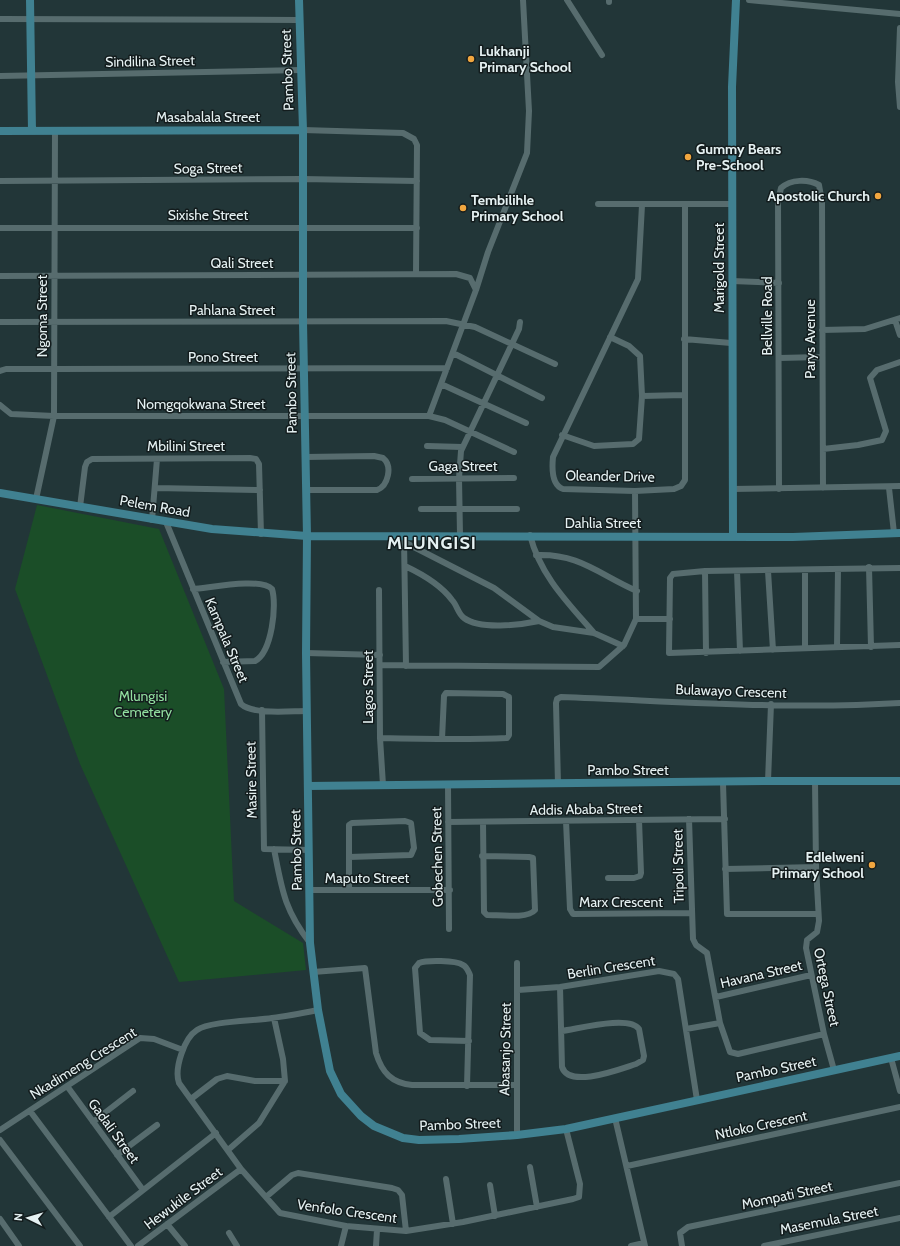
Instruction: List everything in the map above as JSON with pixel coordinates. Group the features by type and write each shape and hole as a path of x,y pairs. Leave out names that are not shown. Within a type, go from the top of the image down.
{"street":[{"path":"30,0 32,131"},
{"name":"Pambo Street","path":"299,0 298,20 303,130 302,179 306,490 306,711 310,944 318,1010 330,1071 336,1085 351,1108 367,1122 390,1134 403,1138 419,1140 517,1135 566,1129 900,1056"},
{"path":"514,452 469,431 429,416 476,290 488,252 519,177 528,147 529,111 523,0"},
{"path":"567,0 602,55"},
{"name":"Marigold Street","path":"733,536 732,204 733,39 736,0"},
{"path":"749,0 900,14"},
{"path":"0,19 298,20"},
{"path":"900,28 898,82 900,107"},
{"name":"Sindilina Street","path":"0,76 30,74 301,70"},
{"name":"Masabalala Street","path":"0,131 303,130 403,133 414,139 417,145 417,181"},
{"name":"Ngoma Street","path":"36,499 54,416 56,369 55,131"},
{"name":"Soga Street","path":"0,181 302,179 417,181"},
{"path":"416,274 417,181"},
{"name":"Bellville Road","path":"779,489 778,201 781,188 790,182 816,183 821,189"},
{"name":"Parys Avenue","path":"821,189 823,488"},
{"path":"598,204 732,204"},
{"name":"Oleander Drive","path":"642,205 639,274 555,450 552,466 554,478 560,488 635,491 674,489 683,484 685,480 685,204"},
{"name":"Sixishe Street","path":"0,228 417,228"},
{"name":"Qali Street","path":"0,276 416,274 465,276 473,282 476,290"},
{"path":"732,281 779,283"},
{"path":"822,330 865,329 898,319 900,335"},
{"name":"Pahlana Street","path":"0,322 441,321 463,324 512,343 555,364"},
{"path":"460,535 459,478 462,447 498,376 519,329 520,322"},
{"path":"562,435 594,446 635,443 639,438 642,396 640,356 629,346 610,337"},
{"path":"684,339 732,343"},
{"path":"453,353 542,398"},
{"path":"779,358 821,357"},
{"path":"823,449 858,446 882,440 886,431 870,378 877,370 900,362"},
{"name":"Pono Street","path":"0,371 6,369 447,368"},
{"path":"441,384 526,423"},
{"path":"642,396 684,396"},
{"name":"Nomgqokwana Street","path":"0,405 6,412 11,414 54,416 429,416"},
{"path":"427,446 462,447"},
{"path":"305,457 374,456 384,458 388,464 387,482 382,488 377,490 306,490"},
{"name":"Mbilini Street","path":"80,507 85,467 90,460 95,458 253,458 259,464 261,534"},
{"path":"152,520 156,488 157,459"},
{"name":"Gaga Street","path":"412,479 514,478"},
{"path":"732,489 889,488 900,486"},
{"path":"156,488 260,490"},
{"path":"889,488 897,533"},
{"path":"380,665 596,668 611,658 623,646 636,619 637,591 635,491"},
{"name":"Pelem Road","path":"0,493 166,522 261,534 306,536"},
{"path":"421,509 517,509"},
{"name":"Kampala Street","path":"166,522 241,704 248,709 306,711"},
{"name":"Dahlia Street","path":"306,536 404,539 460,535 839,536 897,533"},
{"path":"530,535 536,555 547,578 594,632"},
{"path":"404,539 406,666"},
{"path":"404,539 494,588 539,621 553,627 594,632 623,646"},
{"path":"536,555 553,554 578,560 637,591"},
{"path":"405,566 416,571 444,590 452,599 462,616 468,620 489,625 512,626 539,621"},
{"path":"869,567 871,647"},
{"path":"900,568 869,567 676,573 670,578 669,653 900,646"},
{"path":"837,647 838,569"},
{"path":"805,570 805,648"},
{"path":"705,571 706,653"},
{"path":"737,571 740,651"},
{"path":"768,571 773,650"},
{"path":"193,590 240,584 263,584 272,588 274,606 270,636 265,651 255,661 223,662"},
{"name":"Lagos Street","path":"379,590 380,738 382,785"},
{"path":"636,619 670,620"},
{"path":"306,653 380,655"},
{"path":"380,738 442,739 507,738 509,736 509,697 503,694 446,693 444,696 442,739"},
{"name":"Bulawayo Crescent","path":"558,784 556,706 557,699 561,698 771,704 854,705 900,703"},
{"path":"768,781 771,704"},
{"name":"Masire Street","path":"262,710 264,849 274,849"},
{"path":"723,783 726,912 728,915 818,914 815,781"},
{"name":"Pambo Street","path":"308,786 900,781"},
{"name":"Gobechen Street","path":"448,784 450,890 449,929"},
{"name":"Tripoli Street","path":"689,819 690,913 693,942 708,953 720,1022 728,1049 734,1054 824,1034"},
{"name":"Addis Ababa Street","path":"448,822 725,819"},
{"path":"608,878 634,878 640,876 642,873 639,820"},
{"path":"349,857 412,855 414,848 412,823 405,821 350,823 348,827 349,890"},
{"name":"Marx Crescent","path":"566,821 570,909 573,914 690,913"},
{"path":"482,856 529,856 533,858 535,910 533,912 526,915 485,914 482,856 483,822"},
{"path":"309,850 274,849 281,888 288,910 298,928 310,944"},
{"path":"725,869 816,867"},
{"name":"Maputo Street","path":"309,890 450,890"},
{"name":"Ortega Street","path":"818,914 819,928 806,942 811,975 824,1034 834,1070"},
{"path":"468,1086 469,1041 470,975 468,970 462,964 451,961 419,963 416,968 420,1033 430,1040 469,1041"},
{"name":"Abasanjo Street","path":"517,963 517,1135"},
{"path":"313,972 365,968 376,1053 380,1064 390,1078 412,1085 516,1085"},
{"name":"Berlin Crescent","path":"518,990 560,987 659,971 671,972 678,979 697,1100"},
{"name":"Havana Street","path":"716,997 811,975"},
{"path":"560,987 562,1068 564,1073 570,1077 583,1078 636,1064 642,1060 644,1056 640,1029 634,1024 622,1022 562,1032"},
{"name":"Venfolo Crescent","path":"318,1010 274,1018 204,1027 192,1034 183,1050 177,1069 177,1079 191,1100 241,1169 280,1213 346,1226 377,1230 406,1231 495,1216 579,1197 580,1184 566,1129"},
{"path":"228,1150 259,1123 285,1081 283,1060 274,1018"},
{"path":"686,1029 720,1022"},
{"name":"Nkadimeng Crescent","path":"0,1130 140,1038 154,1038 183,1050"},
{"path":"892,1058 900,1091"},
{"path":"191,1100 217,1079 227,1076 255,1081 285,1081"},
{"name":"Gadali Street","path":"67,1086 143,1190"},
{"path":"93,1122 133,1091"},
{"name":"Ntloko Crescent","path":"627,1166 900,1107"},
{"path":"30,1111 131,1246"},
{"path":"615,1118 644,1245 631,1246"},
{"path":"117,1154 157,1125"},
{"path":"109,1217 216,1133"},
{"path":"0,1140 80,1246"},
{"path":"530,1167 537,1207"},
{"name":"Hewukile Street","path":"138,1246 241,1169"},
{"path":"266,1197 292,1175 298,1173 392,1188 398,1190 402,1195 406,1231"},
{"path":"446,1179 453,1224"},
{"name":"Mompati Street","path":"682,1246 680,1232 688,1228 900,1183"},
{"path":"490,1185 495,1216"},
{"name":"Masemula Street","path":"764,1246 900,1218"},
{"path":"0,1219 19,1246"},
{"path":"167,1224 185,1246"},
{"path":"341,1246 346,1226"},
{"path":"376,1246 377,1230"},
{"path":"229,1232 237,1246"}],"green space":[{"name":"Mlungisi Cemetery","path":"37,505 159,529 224,689 234,901 303,943 306,970 179,982 80,764 15,589"}],"place":[{"name":"Lukhanji Primary School","path":"471,59"},
{"name":"Gummy Bears Pre-School","path":"688,157"},
{"name":"Apostolic Church","path":"878,196"},
{"name":"Tembilihle Primary School","path":"463,208"},
{"name":"Edlelweni Primary School","path":"872,865"}],"district":[{"name":"MLUNGISI","path":"432,543"}]}
